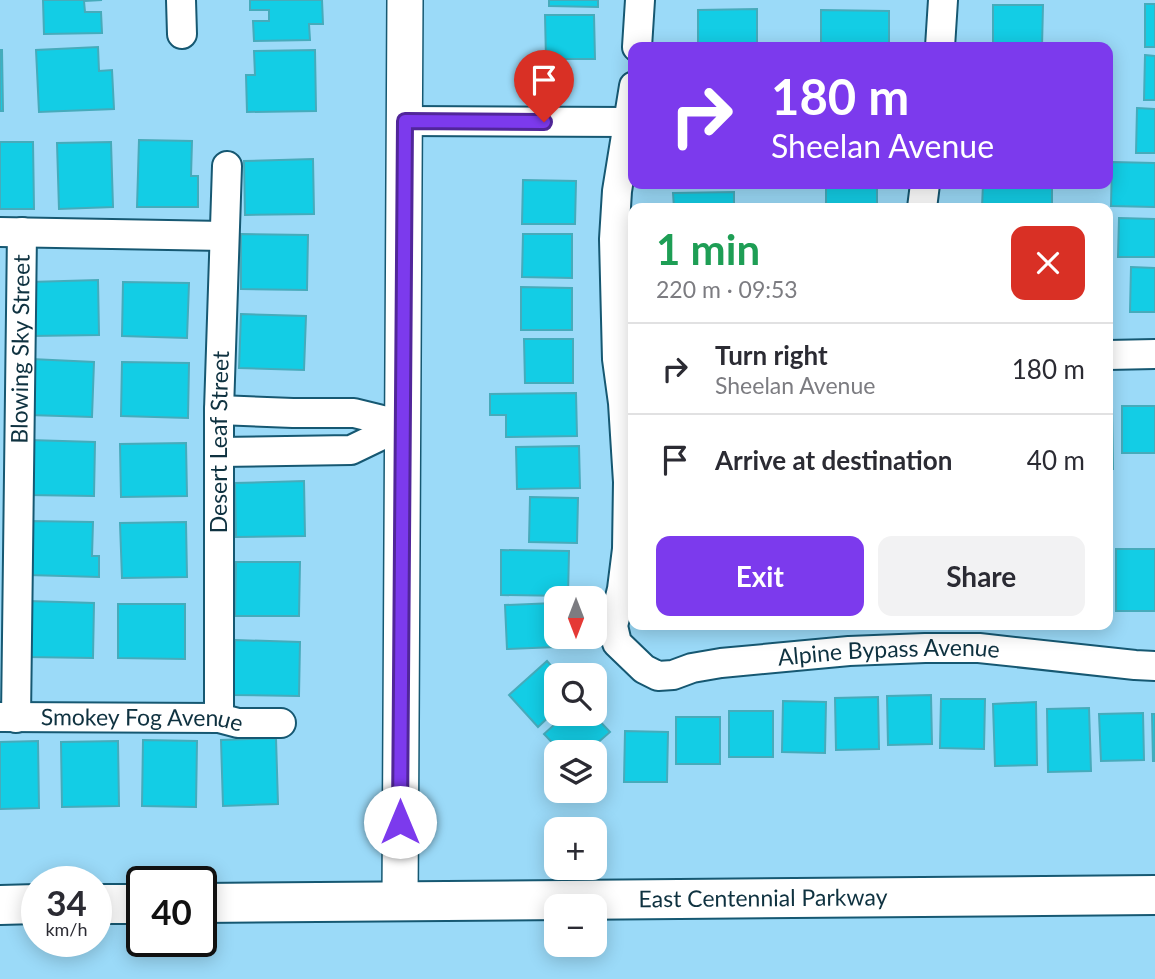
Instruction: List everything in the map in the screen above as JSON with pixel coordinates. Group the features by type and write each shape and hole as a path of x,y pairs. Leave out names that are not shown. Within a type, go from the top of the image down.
{"main road":[{"name":"East Centennial Parkway","path":"217,903 1155,895"},
{"path":"0,905 21,904"}],"street":[{"path":"181,0 181,34"},
{"path":"400,902 405,0"},
{"path":"637,42 640,0"},
{"path":"940,42 943,0"},
{"path":"405,121 628,122"},
{"name":"Alpine Bypass Avenue","path":"628,122 617,191 614,239 617,359 628,481 627,549 622,589 613,626 617,643 644,669 658,676 733,662 849,651 925,649 979,649 1155,666"},
{"name":"Desert Leaf Street","path":"219,718 219,410 227,166"},
{"path":"11,232 224,236"},
{"name":"Blowing Sky Street","path":"8,718 11,232"},
{"path":"1113,355 1155,354"},
{"path":"219,410 354,413 403,425"},
{"path":"292,451 293,413"},
{"path":"219,452 351,450 403,425"},
{"name":"Smokey Fog Avenue","path":"8,718 219,718 238,723 281,723"}],"building":[{"path":"43,0 102,0 84,1 85,12 101,12 102,33 44,34"},
{"path":"250,0 322,0 323,24 309,24 310,40 254,41 253,21 269,21 269,10 250,10"},
{"path":"549,0 598,0 598,7 549,6"},
{"path":"1145,4 1155,4 1155,47 1145,47"},
{"path":"993,5 1043,5 1042,42 993,42"},
{"path":"757,9 757,42 698,42 698,10"},
{"path":"821,10 889,11 889,42 821,42"},
{"path":"545,15 594,15 595,59 546,59"},
{"path":"98,47 99,71 112,70 114,109 39,112 36,50"},
{"path":"2,50 3,111 0,111"},
{"path":"315,50 316,111 247,112 246,75 255,75 254,51"},
{"path":"1145,55 1155,56 1155,100 1144,100"},
{"path":"1137,108 1155,109 1155,153 1136,153"},
{"path":"139,140 192,141 191,176 198,176 198,207 137,207"},
{"path":"0,142 33,142 34,209 0,209"},
{"path":"111,142 113,207 59,209 57,143"},
{"path":"313,159 314,214 245,215 244,161"},
{"path":"1113,162 1155,163 1155,207 1113,206"},
{"path":"523,180 576,181 575,224 522,224"},
{"path":"826,189 877,189 877,203 826,203"},
{"path":"983,189 1052,189 1052,203 982,203"},
{"path":"734,192 734,203 674,203 673,193"},
{"path":"1119,218 1155,219 1155,257 1118,257"},
{"path":"241,234 308,235 307,290 241,289"},
{"path":"523,234 572,234 572,278 522,277"},
{"path":"1131,267 1155,268 1155,312 1130,312"},
{"path":"98,280 99,335 31,336 30,282"},
{"path":"123,282 189,283 187,338 122,336"},
{"path":"521,287 572,288 572,330 521,330"},
{"path":"241,314 306,316 304,370 239,368"},
{"path":"524,339 573,339 573,383 525,383"},
{"path":"31,359 94,362 92,417 29,415"},
{"path":"122,362 189,363 188,418 121,416"},
{"path":"576,393 577,436 506,437 506,415 490,415 490,394"},
{"path":"1122,406 1155,406 1155,453 1122,453"},
{"path":"29,440 95,442 94,496 28,495"},
{"path":"186,443 187,496 121,497 120,444"},
{"path":"579,446 580,488 517,489 516,447"},
{"path":"304,481 305,536 236,537 235,483"},
{"path":"530,497 578,498 577,543 529,542"},
{"path":"29,521 93,522 92,556 99,556 99,577 28,575"},
{"path":"186,522 187,577 122,578 120,523"},
{"path":"1116,549 1155,549 1155,611 1116,611"},
{"path":"501,550 569,551 568,586 544,586 544,596 501,595"},
{"path":"236,562 300,562 299,616 235,616"},
{"path":"28,601 94,603 93,658 27,657"},
{"path":"544,603 544,647 507,649 505,605"},
{"path":"118,604 185,604 185,659 118,658"},
{"path":"235,640 300,642 299,696 233,695"},
{"path":"544,664 544,721 538,727 509,695"},
{"path":"931,695 932,744 888,745 887,696"},
{"path":"878,697 879,749 836,750 835,698"},
{"path":"941,699 985,699 984,749 940,748"},
{"path":"783,701 826,702 825,753 782,752"},
{"path":"1036,702 1037,765 995,766 993,704"},
{"path":"1089,708 1091,771 1048,772 1047,709"},
{"path":"729,711 773,711 773,757 729,757"},
{"path":"1143,713 1144,760 1101,761 1099,714"},
{"path":"1152,714 1155,714 1155,761 1153,761"},
{"path":"676,717 720,717 720,764 676,764"},
{"path":"553,726 604,726 610,732 601,740 550,740 544,734"},
{"path":"625,731 668,732 667,782 624,782"},
{"path":"276,738 278,804 223,806 221,740"},
{"path":"143,740 197,741 196,807 142,806"},
{"path":"38,741 39,808 0,809 0,742"},
{"path":"118,741 119,806 62,807 61,742"}],"route":[{"path":"400,822 405,121 544,122"}]}
